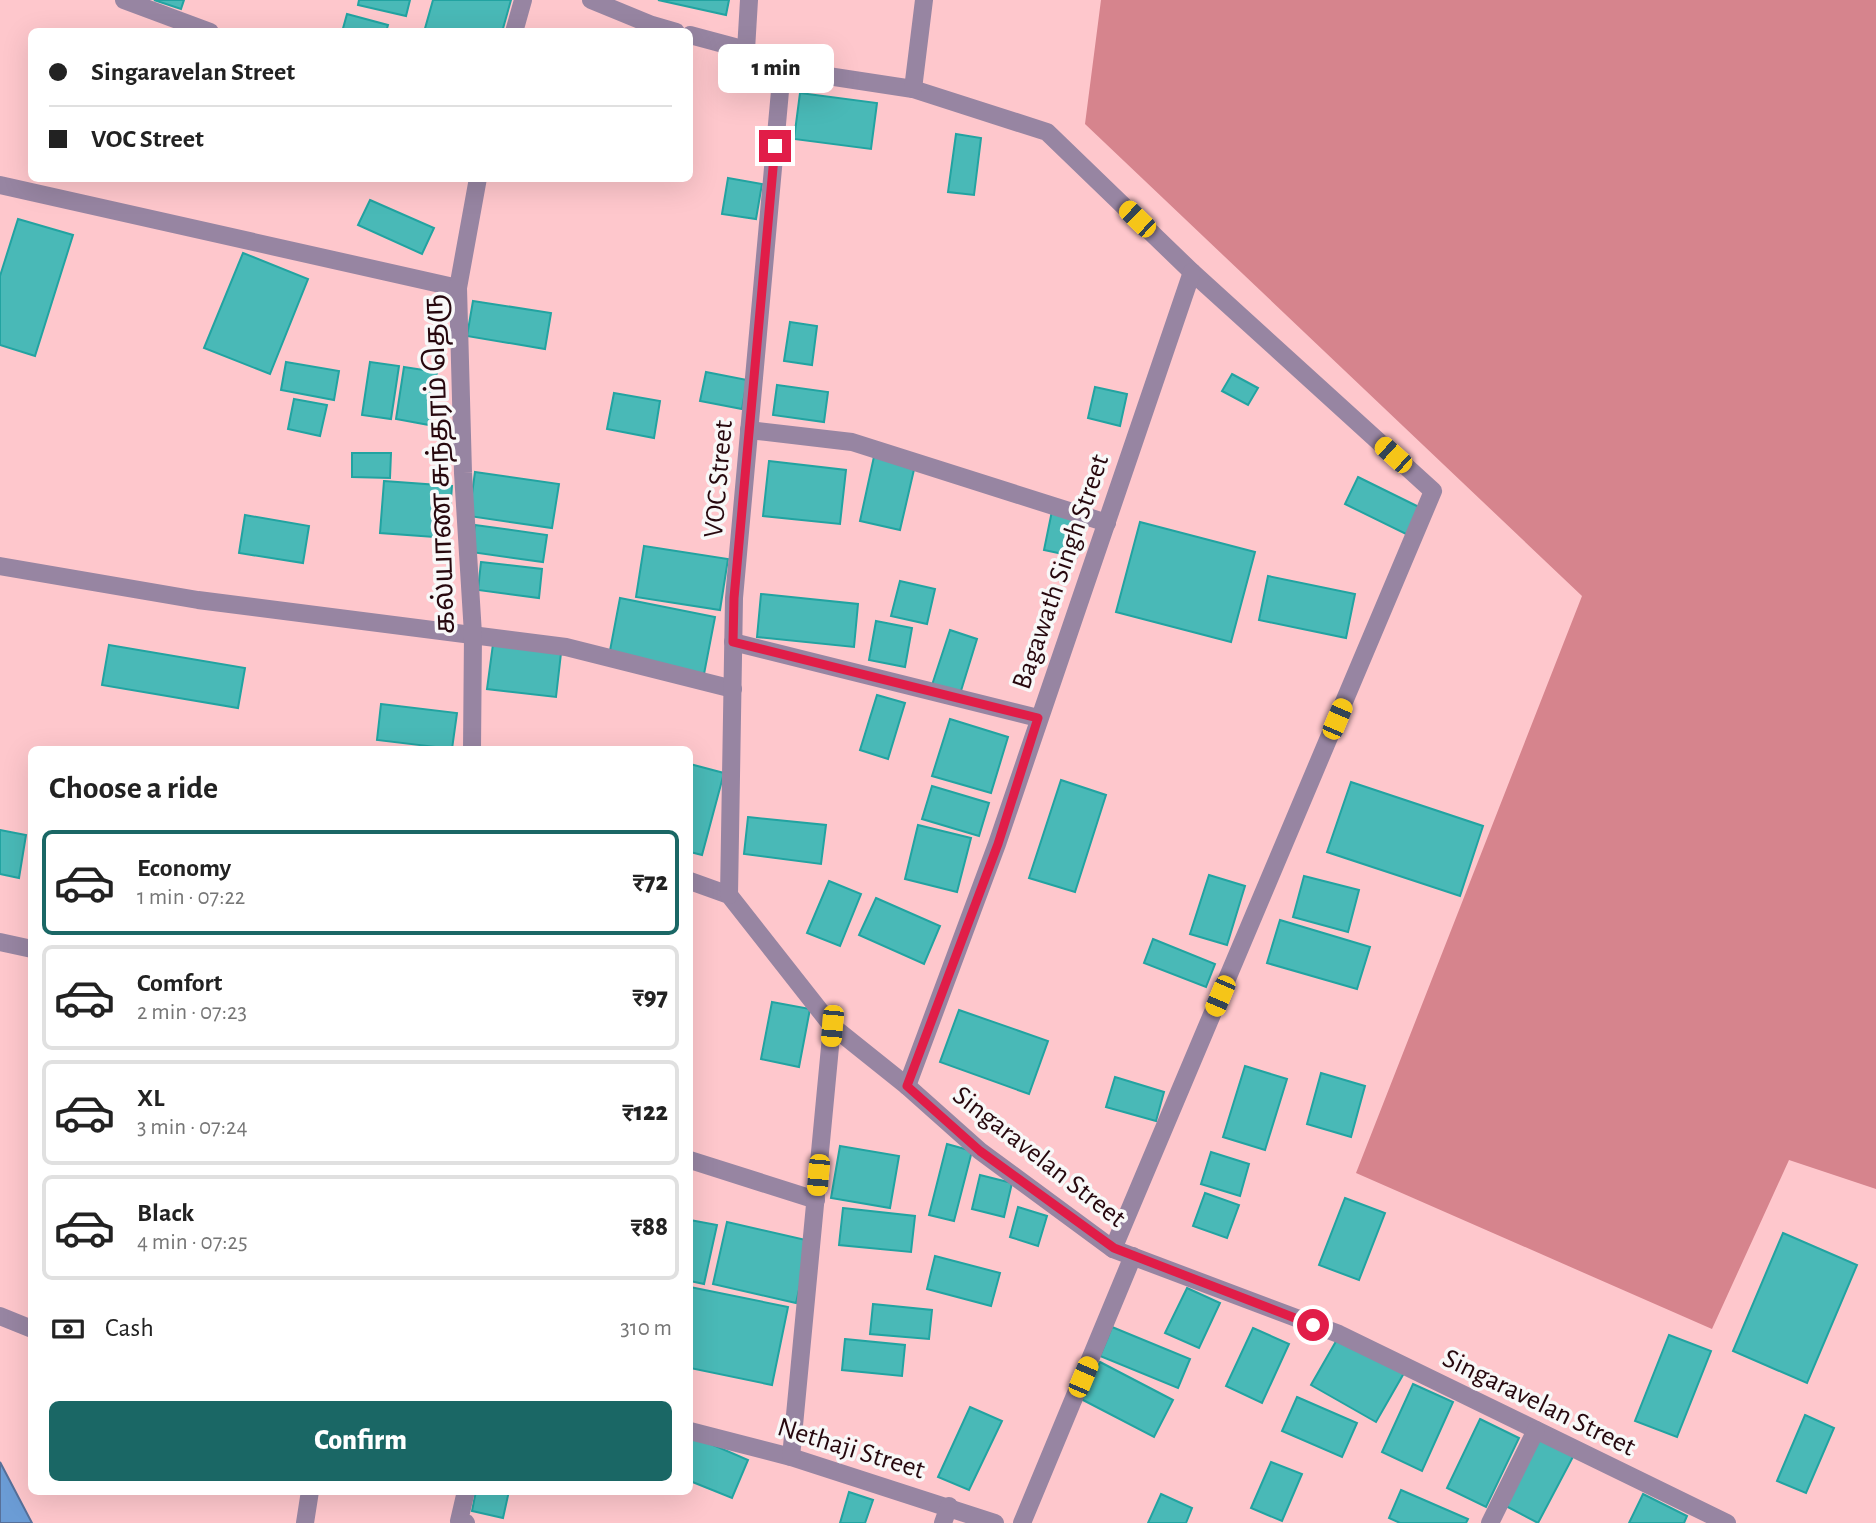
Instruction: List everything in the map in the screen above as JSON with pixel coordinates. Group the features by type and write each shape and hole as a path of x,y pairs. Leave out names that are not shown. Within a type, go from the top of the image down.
{"street":[{"path":"124,0 198,28"},
{"path":"515,28 523,0"},
{"path":"591,0 663,28"},
{"path":"746,50 748,0"},
{"path":"913,89 924,0"},
{"path":"693,36 746,50 782,69 913,89 1047,132 1192,272 1433,491 1114,1248"},
{"name":"VOC Street","path":"729,895 734,598 782,69"},
{"name":"கல்யாண சுந்தரம் தெரு","path":"472,746 473,634 463,473 458,288 477,182"},
{"path":"0,185 458,288"},
{"name":"Bagawath Singh Street","path":"907,1086 998,844 1038,718 1192,272"},
{"path":"750,430 852,442 1107,523"},
{"path":"0,566 198,600 566,647 733,689"},
{"path":"733,642 1038,718"},
{"path":"693,882 729,895"},
{"name":"Singaravelan Street","path":"729,895 832,1026 907,1086 980,1151 1114,1248 1339,1334 1727,1523"},
{"path":"0,942 28,948"},
{"path":"790,1457 832,1026"},
{"path":"693,1161 816,1200"},
{"path":"1022,1523 1133,1256"},
{"path":"0,1316 28,1327"},
{"path":"1490,1523 1536,1430"},
{"name":"Nethaji Street","path":"693,1431 790,1457 946,1515 995,1523"},
{"path":"305,1523 309,1495"},
{"path":"461,1522 465,1495"}],"shaded area":[{"path":"1101,0 1876,0 1876,1189 1789,1160 1712,1329 1356,1173 1582,596 1085,124"}],"water":[{"path":"0,1462 32,1523 0,1523"}],"building":[{"path":"154,0 184,0 181,9"},
{"path":"359,0 410,0 406,16 358,5"},
{"path":"433,0 511,0 503,28 425,28"},
{"path":"658,0 729,0 726,15"},
{"path":"347,14 388,25 387,28 343,28"},
{"path":"800,93 877,103 871,149 794,139"},
{"path":"956,134 981,138 974,195 948,192"},
{"path":"728,178 762,184 756,219 722,214"},
{"path":"370,200 434,228 422,254 358,225"},
{"path":"18,219 73,235 35,356 0,345 0,276"},
{"path":"243,253 308,279 270,374 204,348"},
{"path":"473,301 551,313 545,349 467,336"},
{"path":"790,322 817,326 812,365 784,361"},
{"path":"286,362 339,371 334,400 281,390"},
{"path":"370,362 399,366 391,419 362,415"},
{"path":"404,367 437,372 429,425 396,419"},
{"path":"706,372 747,380 742,409 700,401"},
{"path":"1232,374 1258,388 1248,405 1222,391"},
{"path":"777,385 828,392 824,422 773,415"},
{"path":"1095,387 1127,394 1120,426 1088,418"},
{"path":"614,393 660,401 654,438 607,429"},
{"path":"294,399 327,405 320,436 288,429"},
{"path":"875,452 916,461 900,530 860,521"},
{"path":"352,453 391,453 390,478 352,477"},
{"path":"769,461 846,470 840,524 763,516"},
{"path":"475,472 559,484 552,528 469,516"},
{"path":"1358,477 1421,508 1408,535 1345,504"},
{"path":"384,481 452,486 448,538 380,533"},
{"path":"1052,511 1085,518 1077,557 1044,550"},
{"path":"245,515 309,526 303,563 239,553"},
{"path":"1140,522 1255,552 1231,642 1116,612"},
{"path":"475,525 547,535 543,562 471,552"},
{"path":"644,546 728,559 720,610 636,597"},
{"path":"481,562 542,569 539,598 478,590"},
{"path":"1268,576 1355,594 1346,638 1259,620"},
{"path":"900,581 935,589 927,624 891,616"},
{"path":"761,594 858,604 854,647 757,637"},
{"path":"620,598 715,617 704,674 609,656"},
{"path":"876,621 912,628 905,667 869,660"},
{"path":"950,630 977,639 960,694 932,685"},
{"path":"493,644 561,653 556,697 487,689"},
{"path":"109,645 245,668 238,708 102,685"},
{"path":"877,695 905,703 888,759 860,750"},
{"path":"381,704 457,713 452,746 377,740"},
{"path":"950,719 1008,737 991,793 932,776"},
{"path":"693,765 724,773 702,855 693,853"},
{"path":"1061,780 1106,795 1075,892 1029,878"},
{"path":"1351,782 1483,826 1460,896 1327,852"},
{"path":"932,786 989,803 979,836 922,819"},
{"path":"748,817 826,825 821,864 744,854"},
{"path":"918,825 971,838 957,892 905,879"},
{"path":"0,830 26,835 19,878 0,874"},
{"path":"1209,875 1245,886 1227,945 1190,934"},
{"path":"1304,876 1359,890 1348,932 1293,917"},
{"path":"829,881 861,894 840,946 807,933"},
{"path":"876,898 940,926 924,964 859,935"},
{"path":"1280,920 1370,947 1357,989 1267,963"},
{"path":"1153,939 1215,964 1206,987 1144,963"},
{"path":"772,1002 810,1009 799,1067 761,1059"},
{"path":"959,1010 1048,1041 1029,1094 940,1062"},
{"path":"1245,1066 1287,1079 1265,1150 1223,1137"},
{"path":"1321,1073 1365,1086 1351,1137 1307,1124"},
{"path":"1115,1077 1164,1092 1156,1121 1106,1107"},
{"path":"947,1144 972,1151 954,1221 929,1215"},
{"path":"840,1146 899,1156 890,1208 831,1198"},
{"path":"1211,1152 1249,1164 1240,1196 1201,1184"},
{"path":"980,1175 1012,1183 1004,1217 972,1209"},
{"path":"1205,1193 1239,1205 1227,1238 1193,1226"},
{"path":"1345,1198 1385,1213 1359,1280 1319,1265"},
{"path":"1018,1207 1047,1216 1038,1246 1010,1237"},
{"path":"843,1208 915,1216 911,1252 839,1245"},
{"path":"693,1221 717,1225 704,1284 693,1282"},
{"path":"727,1222 810,1241 796,1303 713,1284"},
{"path":"1783,1233 1857,1265 1807,1383 1733,1351"},
{"path":"935,1256 1000,1273 991,1306 927,1289"},
{"path":"693,1288 788,1307 772,1385 693,1369"},
{"path":"1187,1288 1220,1303 1199,1348 1165,1333"},
{"path":"873,1304 932,1310 929,1339 870,1334"},
{"path":"1112,1327 1190,1359 1178,1388 1100,1356"},
{"path":"1253,1328 1289,1344 1262,1403 1226,1386"},
{"path":"1669,1335 1711,1351 1677,1437 1635,1421"},
{"path":"1339,1336 1404,1373 1376,1422 1311,1385"},
{"path":"845,1339 905,1345 902,1376 842,1370"},
{"path":"1100,1362 1173,1400 1154,1437 1081,1399"},
{"path":"1413,1384 1453,1402 1422,1471 1382,1452"},
{"path":"1297,1397 1357,1423 1342,1457 1282,1431"},
{"path":"970,1407 1002,1421 969,1490 938,1477"},
{"path":"1805,1415 1834,1428 1806,1493 1777,1481"},
{"path":"1480,1419 1519,1438 1486,1507 1447,1488"},
{"path":"1541,1435 1575,1453 1538,1523 1504,1505"},
{"path":"693,1436 748,1460 732,1498 693,1482"},
{"path":"1271,1462 1302,1474 1282,1521 1251,1508"},
{"path":"1401,1490 1468,1519 1466,1523 1400,1523 1389,1518"},
{"path":"849,1492 873,1500 865,1523 840,1523"},
{"path":"1161,1494 1192,1508 1186,1523 1148,1523"},
{"path":"1643,1494 1687,1516 1684,1523 1629,1523"},
{"path":"475,1495 508,1495 503,1518 472,1511"}],"route":[{"path":"775,146 734,598 733,642 1038,718 998,844 907,1086 980,1151 1114,1248 1313,1325"}]}
